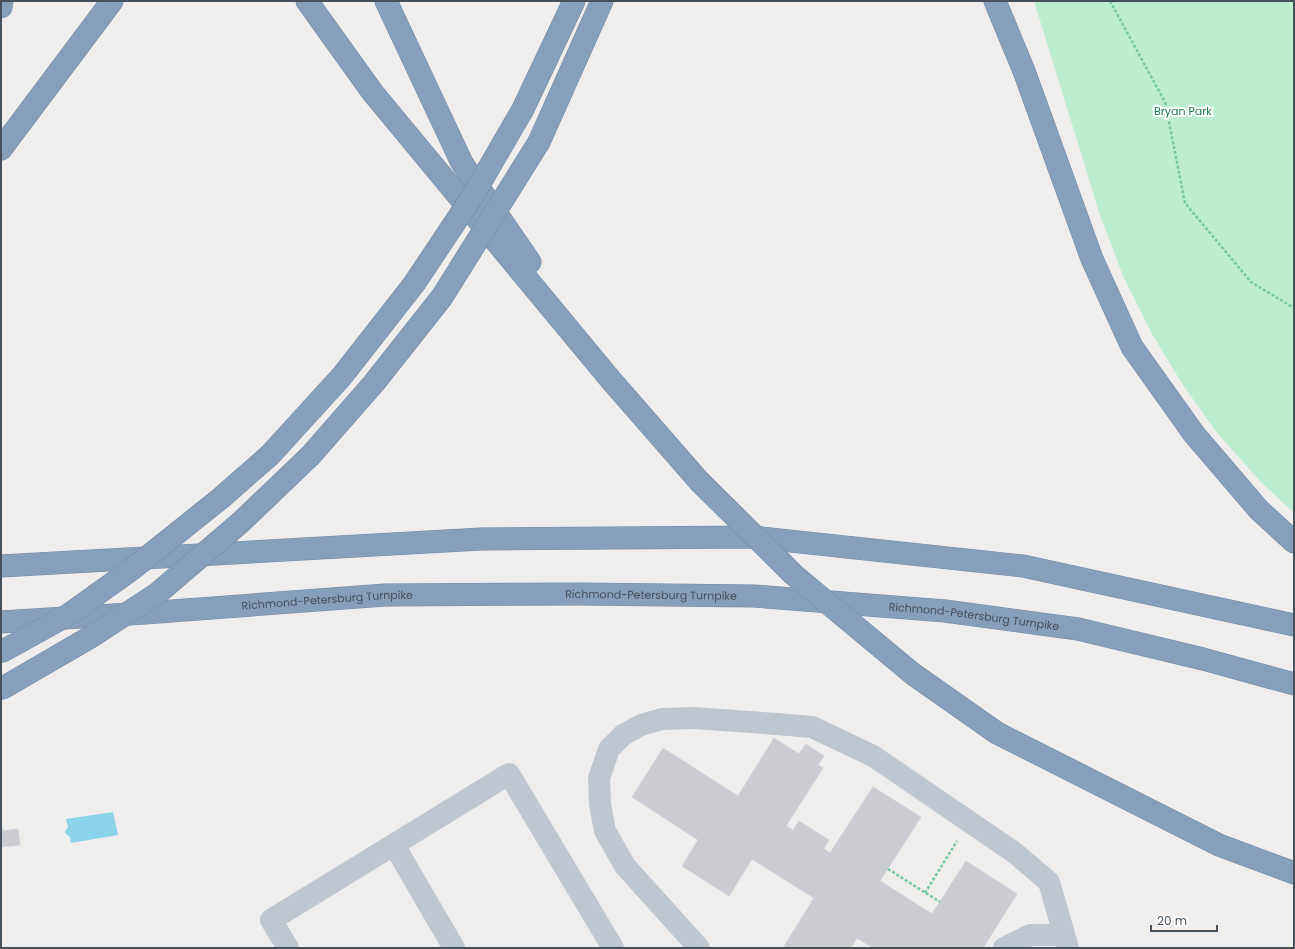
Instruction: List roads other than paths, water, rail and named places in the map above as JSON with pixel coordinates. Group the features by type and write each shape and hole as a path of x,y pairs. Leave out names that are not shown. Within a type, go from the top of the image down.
{"highway":[{"path":"1,7 2,1"},
{"path":"1,149 112,1"},
{"path":"307,1 373,93 610,379 699,481 794,575 913,674 997,733 1219,845 1294,873"},
{"path":"386,1 462,162 610,379"},
{"path":"1,652 68,615 131,570 221,498 270,455 342,376 414,284 472,197 523,109 574,1"},
{"path":"1,689 94,635 158,592 241,522 311,455 374,383 442,296 539,142 602,1"},
{"path":"995,1 1024,71 1092,259 1132,347 1194,434 1259,510 1294,542"},
{"path":"1003,1 1024,71"},
{"path":"1,566 481,539 753,537 1023,566 1294,625"},
{"name":"Richmond-Petersburg Turnpike","path":"1,622 145,614 385,595 588,594 754,596 945,611 1078,629 1294,684"}],"lane":[{"path":"699,948 625,866 605,831 600,804 599,778 609,749 623,735 641,725 662,719 694,718 812,728 873,756 1015,853 1049,882 1066,941 1030,935 1004,948"},
{"path":"288,948 271,920 509,774 613,948"},
{"path":"394,845 454,948"}],"water":[{"path":"113,812 118,835 71,843 70,837 65,832 68,827 66,819"}],"park label":[{"name":"Bryan Park","path":"1183,111"}]}
